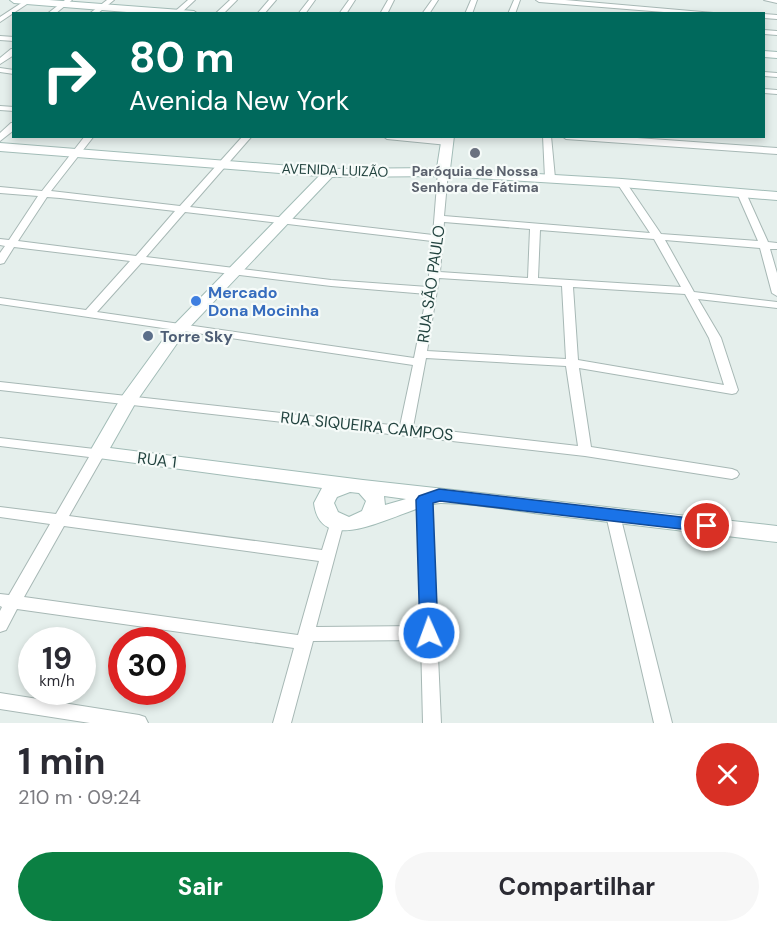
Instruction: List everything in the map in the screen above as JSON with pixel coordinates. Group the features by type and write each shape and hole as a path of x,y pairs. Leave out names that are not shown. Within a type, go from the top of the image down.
{"street":[{"path":"14,0 67,2 156,12"},
{"path":"95,12 111,0"},
{"path":"136,11 152,0"},
{"path":"177,12 192,0"},
{"path":"220,12 234,0"},
{"path":"263,12 273,0"},
{"path":"303,12 312,0"},
{"path":"539,0 694,12"},
{"path":"767,0 777,1"},
{"path":"12,12 29,1"},
{"path":"53,12 67,2"},
{"path":"595,12 597,4"},
{"path":"0,62 12,53"},
{"path":"0,138 12,127"},
{"path":"0,261 45,193 88,138"},
{"path":"90,313 246,138"},
{"path":"428,138 448,139"},
{"path":"547,138 550,178"},
{"path":"607,138 695,141 777,151"},
{"path":"754,138 758,150"},
{"name":"RUA SÃO PAULO","path":"406,430 433,291 448,139"},
{"name":"AVENIDA LUIZÃO","path":"0,147 329,172 443,172 622,183 777,196"},
{"path":"0,625 7,601 60,520 128,400 179,329 329,172"},
{"path":"0,301 90,313 179,329 420,358 573,363 732,390 715,338 656,234 622,183"},
{"path":"0,190 45,193 437,239"},
{"path":"742,193 764,244 777,293"},
{"path":"439,219 656,234 777,246"},
{"path":"534,282 535,226"},
{"path":"0,242 331,283 433,291"},
{"path":"435,275 689,293 777,304"},
{"path":"567,284 573,363 585,451"},
{"name":"RUA SIQUEIRA CAMPOS","path":"0,386 585,451 732,474"},
{"name":"RUA 1","path":"0,442 313,480 432,497 777,534"},
{"path":"313,480 326,486 324,503 326,514 337,522 354,524 432,497 429,633 432,723"},
{"path":"326,497 335,488 357,486 370,490 377,501 374,513 369,518"},
{"path":"0,512 328,557"},
{"path":"613,515 663,723"},
{"path":"282,723 337,522"},
{"path":"7,601 305,639 429,633"},
{"path":"0,701 140,723"}],"place":[{"name":"Paróquia de Nossa Senhora de Fátima","path":"475,153"},
{"name":"Mercado Dona Mocinha","path":"196,301"},
{"name":"Torre Sky","path":"148,336"}],"route":[{"path":"429,633 424,500 439,495 707,526"}]}
